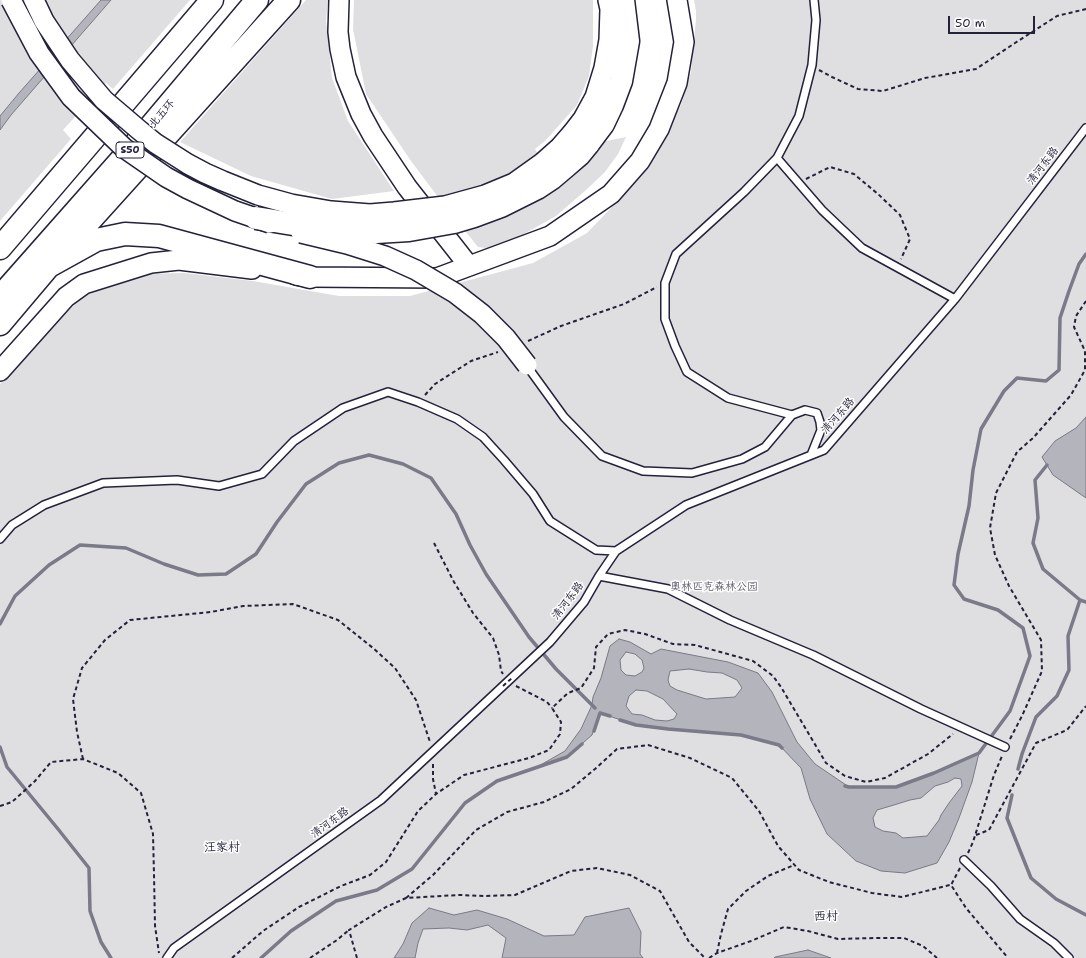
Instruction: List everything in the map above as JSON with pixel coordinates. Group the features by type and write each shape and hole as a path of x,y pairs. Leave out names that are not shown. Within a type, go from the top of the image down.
{"highway":[{"path":"0,248 212,0"},
{"name":"北五环","path":"0,297 144,134 257,0"},
{"path":"0,324 49,266 289,0"},
{"path":"256,218 305,226 349,230 376,232 409,230 454,222 474,216 501,206 537,188 552,178 579,155 581,138 603,124 612,105 621,81 628,41 624,0"},
{"path":"49,266 96,240 126,234 159,236 310,276"}],"main road":[{"path":"11,0 39,54 70,97 124,148 166,177 235,211 305,234 370,251 416,270 455,293 482,314 506,338 527,365"},
{"path":"34,0 44,21 70,60 104,100 155,143 205,173 223,182 258,195 291,204 331,211 370,214 445,206 485,195 514,182 542,163 560,147 581,138 583,119 595,97 604,68 609,40 610,9 608,0"},
{"path":"339,0 338,32 340,49 346,77 361,114 373,136 407,187 469,266"},
{"path":"0,371 66,297 84,284 150,263 179,260 310,276 436,278 550,236 611,194 640,161 659,129 677,83 684,42 677,0"}],"lane":[{"path":"792,415 728,398 688,372 675,346 665,319 665,283 676,254 744,192 777,158 799,116 812,65 816,20 814,1"},
{"name":"清河东路","path":"167,958 174,948 381,800 550,642 584,602 616,551 686,505 824,450 955,299 1086,128"},
{"path":"777,158 822,210 862,248 955,299"},
{"path":"527,365 564,416 602,456 643,471 692,473 742,459 765,447 792,415 805,410 817,414 820,422 821,430 811,455"},
{"path":"0,539 12,525 44,505 103,483 177,480 219,486 262,474 294,442 343,408 388,392 418,402 457,419 483,437 533,494 550,521 596,550 616,551"},
{"path":"599,576 668,589 730,620 813,655 921,709 1005,747"},
{"path":"964,860 1020,919 1054,943 1069,958"}],"path":[{"path":"812,65 832,77 858,89 883,91 925,78 976,69 1057,16 1086,9"},
{"path":"799,183 830,167 854,174 878,194 900,215 910,238 897,267"},
{"path":"527,342 561,326 624,304 665,283"},
{"path":"717,953 728,909 746,891 757,883 768,876 794,865 799,870 829,882 872,893 902,897 951,885 974,842 994,775 1005,747 1022,716 1042,671 1041,640 1009,586 995,555 990,528 996,493 1017,452 1034,438 1071,395 1085,370 1085,351 1074,327 1076,316 1086,301"},
{"path":"418,402 435,384 471,361 499,352"},
{"path":"232,958 263,931 299,907 341,886 370,875 386,862 418,811 436,794 464,775 528,758 549,750 560,734 561,722 547,702 507,682 500,671 499,655 493,638 473,613 454,582 434,543"},
{"path":"83,760 77,732 73,699 82,668 105,640 130,620 210,612 243,606 293,604 338,620 395,668 416,700 433,751 433,779 436,794"},
{"path":"552,708 568,693 581,688 594,668 596,647 608,634 625,630 645,634 673,644 695,645 753,661 773,676 781,687 826,763 845,776 866,782 885,778 928,754 962,727"},
{"path":"976,835 989,830 1036,743 1067,730 1086,706"},
{"path":"310,958 349,930 386,907 406,898 433,875 476,830 507,812 544,802 570,789 618,750 648,745 690,758 732,778 759,811 778,846 799,870"},
{"path":"0,806 12,802 35,781 51,762 83,760 118,773 141,793 153,834 155,926 160,958"},
{"path":"406,898 459,895 516,895 571,871 597,868 630,875 660,891 689,942 705,958"},
{"path":"951,885 966,908 1008,958"},
{"path":"709,958 717,953 784,927 808,931 838,939 904,938 923,946 937,958"},
{"path":"349,930 357,958"}],"green space":[{"path":"0,0 190,0 113,89 106,83 63,130 71,139 0,221"},
{"path":"306,0 328,0 326,20 332,78 348,121 394,191 332,199 251,176 180,142"},
{"path":"354,0 593,0 593,46 589,76 577,105 546,140 535,149 557,187 578,171 602,142 626,137 618,154 605,172 556,216 522,235 486,248 478,247 411,161 366,94 353,29"},
{"name":"奥林匹克森林公园","path":"694,0 1086,0 1086,958 0,958 0,384 42,337 82,297 141,274 184,273 253,281 339,296 410,296 533,263 587,233 633,185 681,105 691,72 696,19"}],"shaded area":[{"path":"101,0 111,0 11,115 0,130 0,116"},
{"path":"1086,417 1086,498 1053,475 1042,457 1055,441 1076,428"},
{"path":"619,639 630,642 651,654 661,649 728,662 758,673 772,692 797,742 815,764 849,787 896,787 934,773 979,753 972,782 959,818 949,842 937,863 905,873 881,871 856,861 827,834 810,799 801,768 779,745 741,735 636,725 600,713 592,735 567,757 537,767 565,751 581,729 592,705 593,697 601,678 610,646","holes":["626,652 635,654 642,660 644,668 642,672 635,676 626,675 621,670 620,660","689,669 722,673 737,680 742,688 735,697 706,699 677,690 670,686 668,680 670,671","636,690 647,691 663,699 677,714 674,719 667,721 655,720 642,715 632,714 626,706 629,696","955,778 961,779 962,786 927,836 903,838 896,833 883,831 875,827 873,818 877,810 921,798 935,786"]},
{"path":"429,908 454,915 477,910 507,919 544,936 574,935 585,917 629,908 641,932 640,954 643,958 502,958 506,938 488,925 467,930 449,928 423,929 415,958 394,958 403,944 412,923"},
{"path":"808,950 831,958 774,958 775,957"}],"waterway":[{"path":"845,786 896,787 934,773 979,753 1010,711 1030,656 1023,628 998,610 964,599 954,585 958,554 969,506 973,470 981,429 1004,391 1017,378 1046,381 1059,370 1060,318 1079,264 1086,254"},
{"path":"0,624 15,596 49,565 80,545 126,548 164,564 198,575 226,574 256,554 277,522 306,484 339,463 369,455 403,464 431,478 456,514 470,545 486,574 529,637 556,669 595,708"},
{"path":"1018,769 1036,717 1057,696 1069,670 1068,636 1080,600 1043,569 1033,543 1038,518 1035,480 1047,465"},
{"path":"1080,600 1086,602"},
{"path":"594,731 600,713 610,716"},
{"path":"620,720 636,725 668,729 741,735 779,745 782,748"},
{"path":"261,958 291,931 336,901 377,890 412,869 465,803 497,781 567,757 582,744"},
{"path":"0,747 7,767 89,868 90,911 101,942 111,958"},
{"path":"1012,795 1007,818 1031,878 1056,899 1086,915"}],"district":[{"name":"汪家村","path":"222,848"},
{"name":"西村","path":"826,917"}]}
